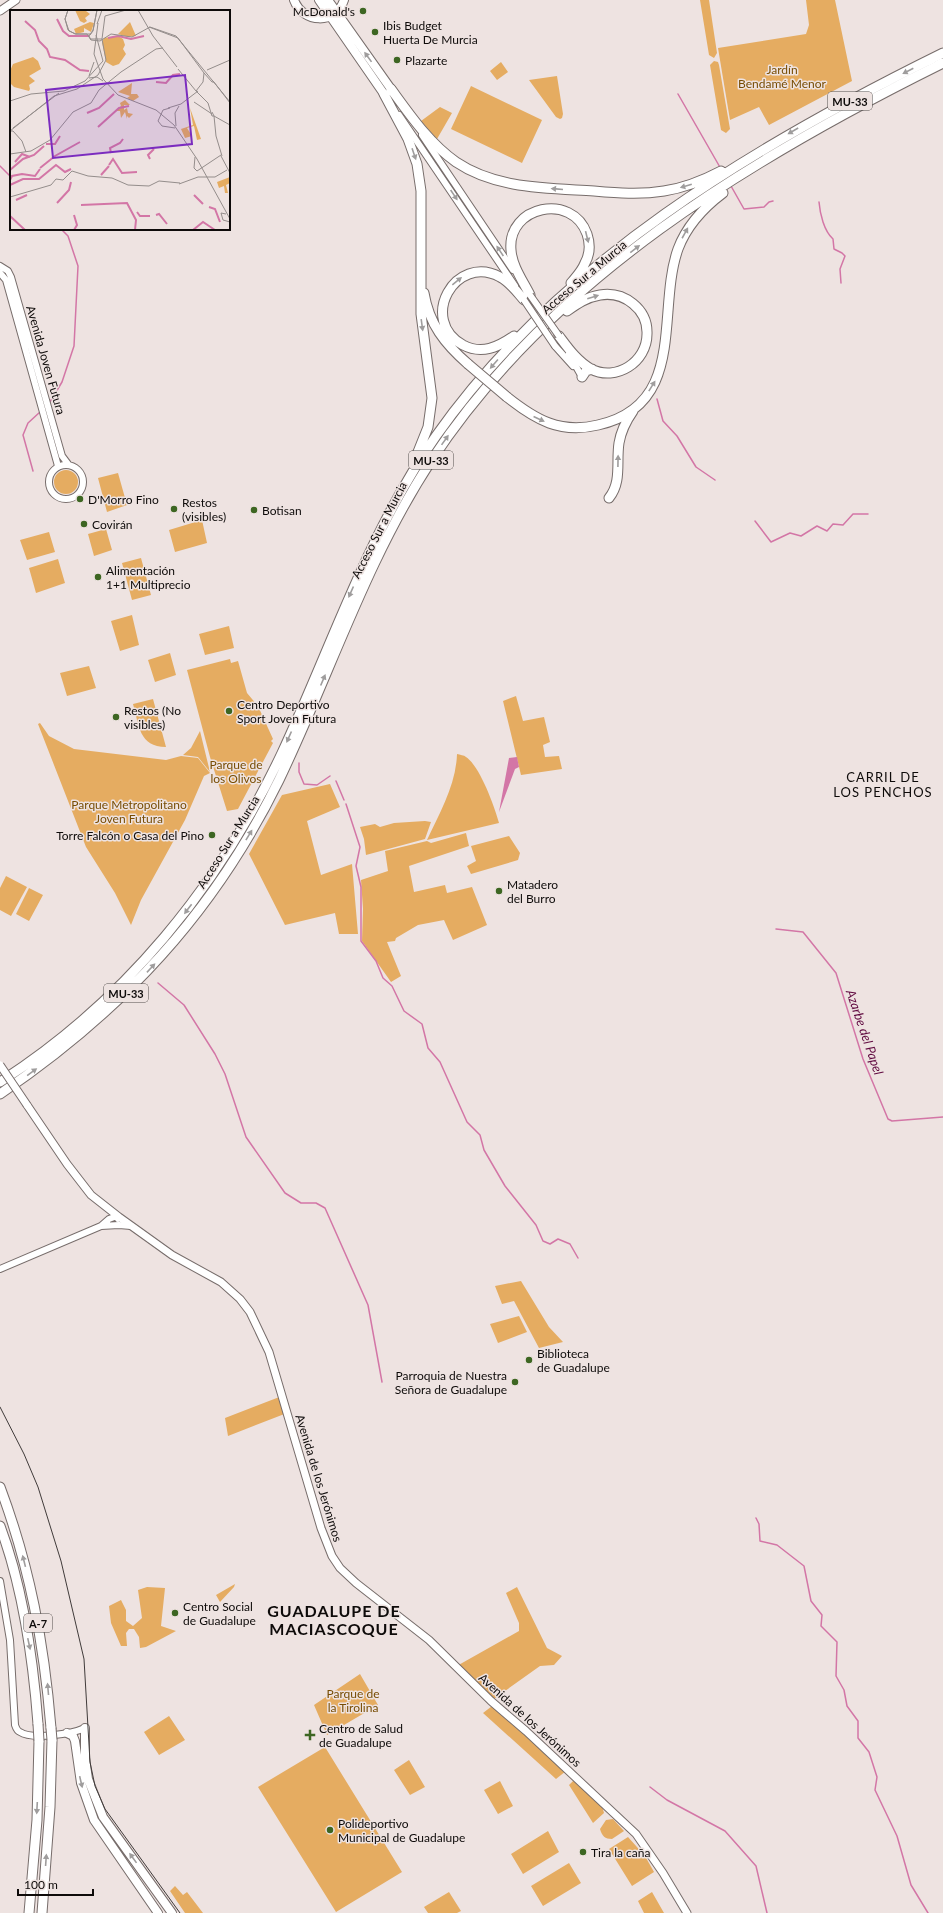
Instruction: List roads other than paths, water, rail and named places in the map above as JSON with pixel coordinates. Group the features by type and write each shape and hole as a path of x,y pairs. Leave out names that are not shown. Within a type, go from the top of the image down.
{"highway":[{"name":"Acceso Sur a Murcia","path":"0,1082 51,1046 80,1023 123,984 171,930 210,879 233,844 269,778 362,568 388,515 436,436 486,372 530,325 564,293 661,218 759,151 860,96 943,54"},
{"name":"Acceso Sur a Murcia","path":"0,1094 50,1058 105,1014 153,965 206,901 248,837 278,781 370,573 408,499 432,459 456,425 507,364 559,312 613,266 696,204 828,124 943,63"},
{"path":"388,91 426,135 455,161 482,176 515,185 630,193 664,192 697,183 759,151"},
{"path":"362,568 378,527 422,445 430,418 432,390 420,309 422,207 417,164 388,91"},
{"path":"609,498 614,492 617,482 618,450 621,433 637,405 653,386 663,363 673,268 678,250 685,234 694,219 708,205 770,158"},
{"path":"527,298 515,265 511,243 513,233 520,222 532,212 543,208 558,209 569,212 581,222 588,238 589,252 585,264 564,293"},
{"path":"422,244 424,295 432,322 449,348 507,397 536,418 547,423 570,428 585,428 603,424 620,417 637,405"},
{"path":"527,298 500,277 486,272 471,273 458,280 449,289 443,306 443,318 453,337 467,347 478,350 499,346 530,325"},
{"path":"507,364 558,318 583,301 603,295 612,295 626,299 637,307 646,323 647,338 643,353 633,364 619,372 608,373 592,370 586,371 582,377"},
{"path":"559,336 579,360 592,370"},
{"name":"A-7","path":"0,1487 17,1536 37,1613 46,1670 52,1740 50,1807 42,1913"},
{"name":"A-7","path":"0,1525 5,1538 17,1585 34,1668 39,1741 37,1813 29,1913"}],"main road":[{"path":"0,11 16,0"},
{"path":"294,0 298,8 310,17 318,19 333,14 344,0"},
{"path":"319,0 333,14 388,91"},
{"path":"328,0 333,14"},
{"name":"Avenida de los Jerónimos","path":"0,1065 77,1178 91,1195 117,1216 172,1255 225,1285 240,1299 258,1324 276,1373 304,1474 327,1544 340,1568 356,1583 429,1640 491,1701 526,1731 632,1829 663,1872 687,1913"},
{"path":"78,1763 82,1729"},
{"path":"82,1729 88,1779 103,1817 172,1913"},
{"path":"68,1733 73,1736 75,1741 81,1783 94,1820 158,1913"}],"street":[{"path":"388,91 527,298 555,346 582,377"},
{"name":"Avenida Joven Futura","path":"0,266 8,271 11,277 62,456 68,464"},
{"name":"Avenida Joven Futura","path":"0,272 6,280 58,466"},
{"path":"527,298 559,336 582,377"},
{"path":"68,464 75,466 83,477 82,490 71,499 60,498 52,492 50,487 51,473 58,466 68,464"},
{"path":"103,1224 106,1213 104,1206"},
{"path":"0,1269 103,1224 117,1216 117,1222 114,1225"},
{"path":"103,1224 131,1226"},
{"path":"0,1581 10,1640 14,1725 18,1732 24,1734 68,1733 82,1729"}],"waterway":[{"path":"678,94 721,169"},
{"path":"0,166 10,176"},
{"path":"731,186 744,209 764,207 769,202 773,201"},
{"path":"819,202 823,222 827,232 833,239 834,249 845,256 840,269 841,283"},
{"path":"50,402 62,382 74,346 78,266 68,236 62,230"},
{"path":"657,399 663,421 677,436 696,467 715,480"},
{"path":"33,471 23,435 28,423 40,412"},
{"path":"755,521 771,542 790,533 801,536 817,526 827,531 833,524 843,525 853,514 868,514"},
{"path":"299,763 299,772 304,784 317,785 330,776"},
{"path":"336,781 344,800"},
{"path":"346,804 360,847 356,866 361,887 361,941 376,961 383,978 392,986 404,1011 422,1024 428,1048 440,1062 467,1122 480,1135 484,1150 505,1186 536,1225 543,1241 550,1244 558,1239 570,1244 578,1258"},
{"name":"Azarbe del Papel","path":"776,929 803,932 836,973 863,1059 888,1119 892,1121 943,1117"},
{"path":"158,983 184,1005 215,1054 225,1074 246,1137 285,1193 301,1203 316,1203 325,1208 368,1305 382,1382"},
{"path":"756,1518 759,1524 760,1541 777,1545 804,1566 811,1601 822,1615 821,1626 837,1642 836,1676 844,1690 847,1706 858,1721 858,1738 869,1752 877,1777 875,1790 897,1836 911,1885 928,1913"},
{"path":"650,1787 667,1800 725,1831 756,1866 767,1913"}],"tram line":[{"path":"0,1407 24,1454 38,1487 61,1561 84,1659 90,1762 95,1786 105,1809 180,1913"}],"place":[{"name":"McDonald's","path":"363,11"},
{"name":"Ibis Budget Huerta De Murcia","path":"375,32"},
{"name":"Plazarte","path":"397,60"},
{"name":"D'Morro Fino","path":"80,499"},
{"name":"Restos (visibles)","path":"174,509"},
{"name":"Botisan","path":"254,510"},
{"name":"Covirán","path":"84,524"},
{"name":"Alimentación 1+1 Multiprecio","path":"98,577"},
{"name":"Centro Deportivo Sport Joven Futura","path":"229,711"},
{"name":"Restos (No visibles)","path":"116,717"},
{"name":"Torre Falcón o Casa del Pino","path":"212,835"},
{"name":"Matadero del Burro","path":"499,891"},
{"name":"Biblioteca de Guadalupe","path":"529,1360"},
{"name":"Parroquia de Nuestra Señora de Guadalupe","path":"515,1382"},
{"name":"Centro Social de Guadalupe","path":"175,1613"},
{"name":"Centro de Salud de Guadalupe","path":"310,1735"},
{"name":"Polideportivo Municipal de Guadalupe","path":"330,1830"},
{"name":"Tira la caña","path":"583,1852"}],"district":[{"name":"CARRIL DE LOS PENCHOS","path":"883,784"},
{"name":"GUADALUPE DE MACIASCOQUE","path":"334,1619"}],"park label":[{"name":"Jardín Bendamé Menor","path":"782,76"},
{"name":"Parque de los Olivos","path":"236,771"},
{"name":"Parque Metropolitano Joven Futura","path":"129,811"},
{"name":"Parque de la Tirolina","path":"353,1700"}]}
